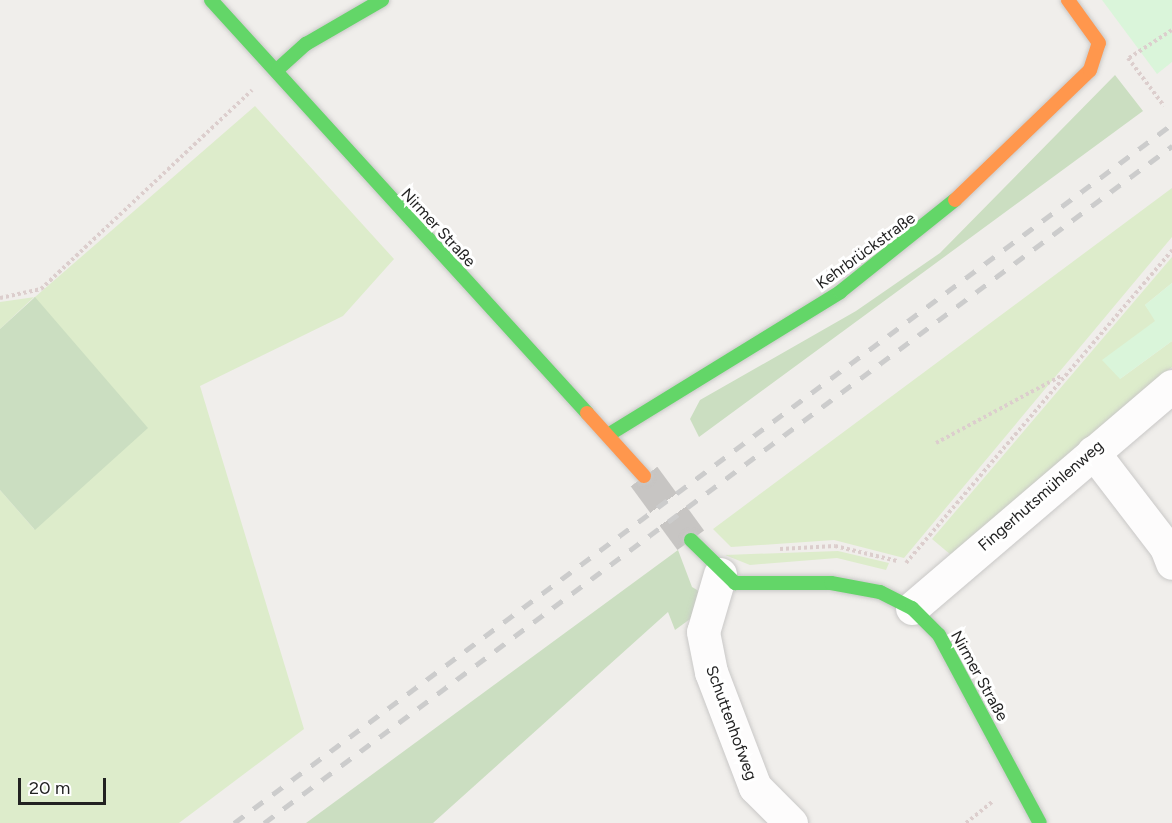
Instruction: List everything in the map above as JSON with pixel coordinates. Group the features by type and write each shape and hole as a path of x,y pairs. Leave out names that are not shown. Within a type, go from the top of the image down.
{"street":[{"name":"Nirmer Straße","path":"211,0 278,69 370,180 644,476"},
{"path":"278,69 306,44 382,0"},
{"path":"1068,0 1099,43"},
{"name":"Kehrbrückstraße","path":"608,435 840,292 926,228 1090,70 1099,43"},
{"name":"Fingerhutsmühlenweg","path":"912,608 1172,386"},
{"path":"1093,452 1166,547 1172,564"},
{"name":"Nirmer Straße","path":"690,540 720,574 735,583 762,586 857,587 880,591 912,608 939,635 1040,823"},
{"name":"Schuttenhofweg","path":"720,574 703,632 711,672 754,787 791,823"}],"path":[{"path":"1128,58 1172,30"},
{"path":"1099,43 1116,42 1164,106"},
{"path":"0,298 41,289 148,183 278,69"},
{"path":"906,563 1064,374 1172,250"},
{"path":"936,443 1064,374"},
{"path":"926,540 932,545"}],"green space":[{"path":"1102,0 1172,0 1172,62 1157,74"},
{"path":"1115,75 1143,111 699,437 690,419 700,400 856,311 940,253"},
{"path":"255,106 394,259 343,316 200,386 304,729 179,823 0,823 0,490 34,529 34,297"},
{"path":"1172,188 1172,237 904,558 834,540 731,547 713,529"},
{"path":"1172,257 1172,283 1145,305 1156,320 1120,379 1172,341 1172,367 951,555 932,539"},
{"path":"1172,283 1172,341 1120,379 1102,360 1155,321 1145,305"},
{"path":"34,297 0,329 0,302"},
{"path":"35,297 148,428 35,530 0,490 0,329"},
{"path":"678,550 692,587 702,593 697,614 675,630 668,612 433,823 306,823"},
{"path":"838,551 889,563 886,570 837,558 750,565 725,555"}],"tunnel":[{"path":"644,476 691,540"}],"railway":[{"path":"234,823 1172,124"},
{"path":"264,823 1172,146"}],"traffic: fast":[{"path":"211,0 587,413"},
{"path":"278,69 306,44 382,0"},
{"path":"608,435 840,292 955,200"},
{"path":"691,540 735,583 831,583 880,592 912,608 939,635 1040,823"}],"traffic: slow":[{"path":"955,200 1090,70 1099,43 1068,0"},
{"path":"587,413 644,476"}]}
